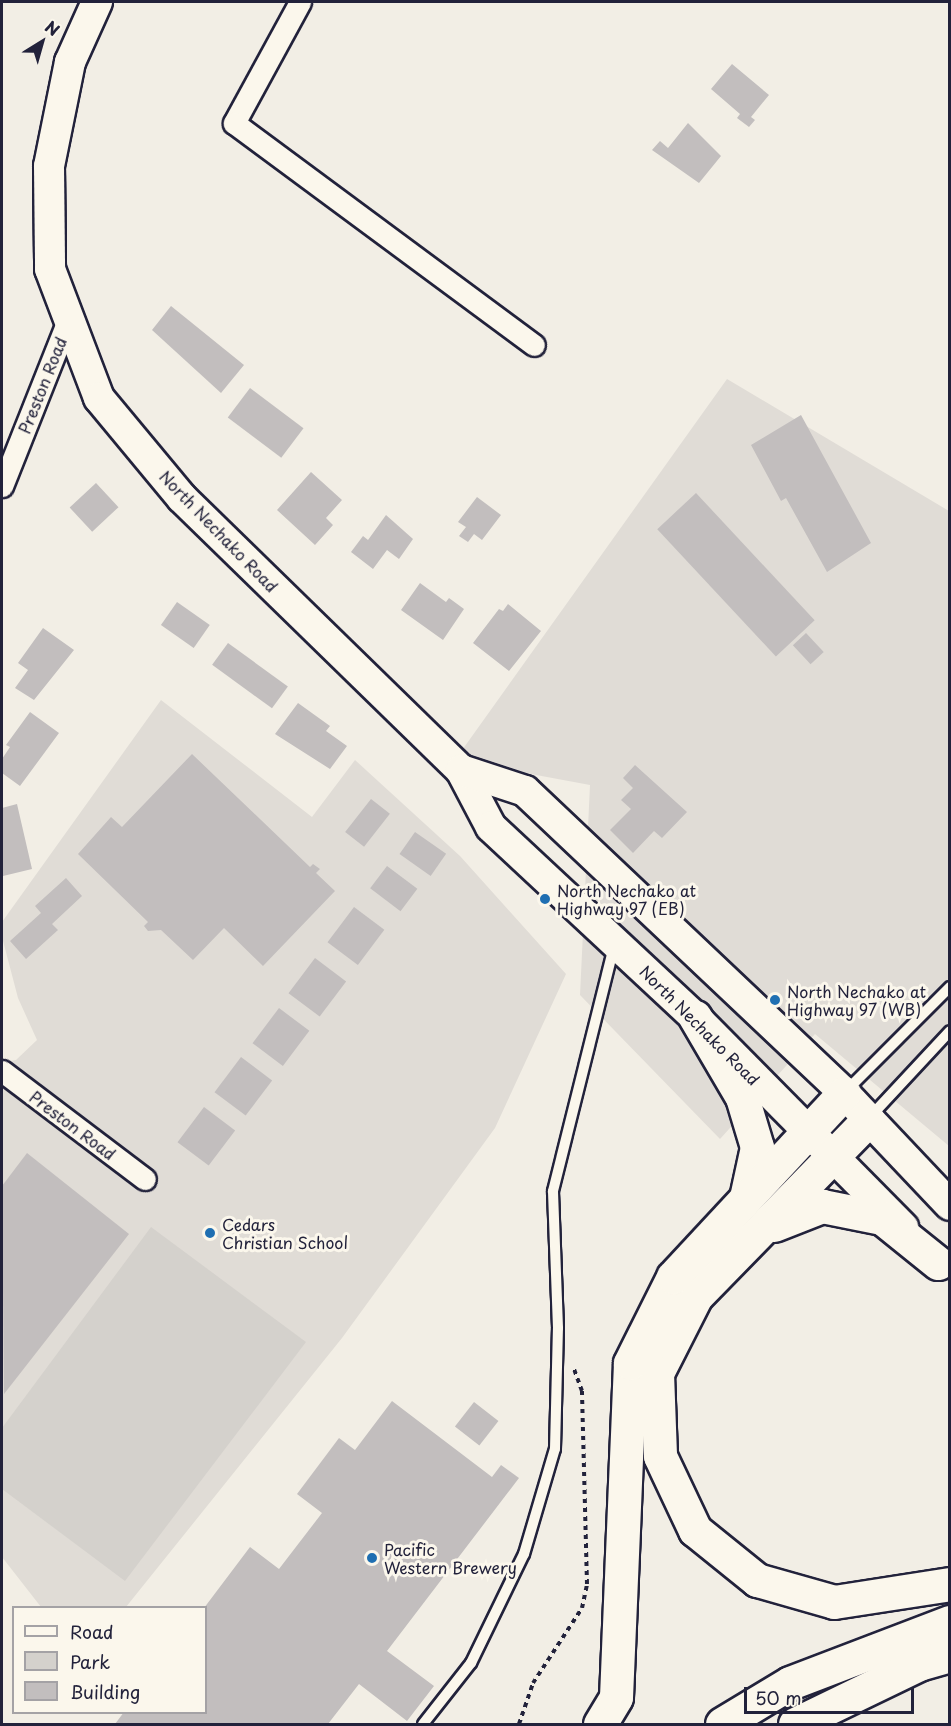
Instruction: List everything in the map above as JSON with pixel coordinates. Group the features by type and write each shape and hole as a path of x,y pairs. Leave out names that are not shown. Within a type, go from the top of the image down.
{"highway":[{"path":"695,1017 742,1097 757,1147 746,1200"},
{"path":"600,1725 616,1697 630,1364 673,1277 746,1200 805,1132 844,1093"},
{"path":"868,1120 764,1229 696,1296 657,1373 660,1456 695,1530 757,1580 834,1602 950,1584"},
{"path":"764,1229 822,1206 882,1218 944,1268"},
{"path":"722,1725 790,1683 950,1622"},
{"path":"795,1725 919,1664 950,1655"}],"main road":[{"name":"North Nechako Road","path":"97,2 70,62 49,166 50,269 99,398 182,498 461,770 491,827 695,1017 805,1132 944,1268"},
{"name":"North Nechako Road","path":"461,770 525,791 844,1093 950,1205"}],"street":[{"path":"300,2 234,123 534,345"},
{"name":"Preston Road","path":"2,486 69,318"},
{"name":"Preston Road","path":"2,1071 145,1179"}],"lane":[{"path":"423,1725 471,1664 524,1554 555,1449 558,1328 553,1191 615,943"},
{"path":"844,1093 950,987"},
{"path":"868,1120 950,1031"}],"path":[{"path":"519,1725 533,1683 582,1608 587,1584 582,1392 558,1328"}],"shaded area":[{"path":"727,379 949,511 949,1146 815,1034 720,1139 580,995 590,785 455,760"},
{"name":"Cedars Christian School","path":"161,700 312,817 355,760 460,856 566,974 495,1128 342,1338 127,1606 40,1606 2,1557 2,1062 16,1060 37,1040 18,998 2,937 2,922"}],"green space":[{"path":"151,1227 306,1342 125,1581 2,1489 2,1428"}],"building":[{"path":"732,64 769,95 751,117 755,120 749,127 737,118 740,114 711,89"},
{"path":"688,123 721,156 699,183 652,150 660,141 668,148"},
{"path":"171,306 244,365 221,393 152,330"},
{"path":"250,388 304,428 281,458 228,418"},
{"path":"801,415 871,543 827,572 786,498 781,501 751,445"},
{"path":"311,472 342,500 326,518 333,525 315,545 277,510"},
{"path":"96,483 119,507 92,532 70,508"},
{"path":"696,493 815,620 776,656 657,529"},
{"path":"477,497 501,515 482,540 474,534 468,542 459,536 466,527 458,522"},
{"path":"386,515 413,539 399,559 387,550 373,569 351,552 363,536 368,540"},
{"path":"420,583 446,602 449,598 464,609 443,640 401,610"},
{"path":"177,602 210,625 194,648 161,625"},
{"path":"508,604 541,631 509,671 473,643 499,609 503,611"},
{"path":"43,628 74,650 34,700 15,688 28,670 18,663"},
{"path":"806,633 824,652 811,664 793,645"},
{"path":"228,643 288,686 272,708 212,665"},
{"path":"298,703 330,726 326,731 347,746 330,769 275,734"},
{"path":"30,712 59,733 20,786 2,773 2,759 10,747 6,745"},
{"path":"192,754 310,867 313,864 320,869 316,873 335,891 263,966 224,928 193,960 161,930 148,931 144,926 148,922 78,854 111,817 122,827"},
{"path":"635,765 687,812 662,838 654,831 633,853 610,830 631,809 621,800 633,788 623,778"},
{"path":"371,799 390,814 364,847 345,832"},
{"path":"17,804 32,869 3,876 2,808"},
{"path":"415,832 446,854 431,876 400,854"},
{"path":"387,866 417,889 400,911 370,888"},
{"path":"66,878 82,896 52,924 58,930 26,959 10,941 41,913 35,906"},
{"path":"354,907 384,930 358,965 328,942"},
{"path":"315,958 346,981 320,1017 289,993"},
{"path":"279,1008 309,1031 283,1066 253,1043"},
{"path":"241,1057 272,1080 246,1116 215,1092"},
{"path":"204,1107 235,1130 209,1166 178,1142"},
{"path":"27,1153 129,1234 4,1394 2,1186"},
{"name":"Pacific Western Brewery","path":"392,1401 492,1477 501,1465 519,1478 387,1651 434,1686 407,1721 359,1684 328,1724 115,1724 122,1714 207,1714 206,1606 250,1547 279,1569 322,1513 297,1494 339,1438 355,1450"},
{"path":"474,1402 498,1421 479,1446 455,1426"}],"place":[{"name":"North Nechako at Highway 97 (EB)","path":"545,899"},
{"name":"North Nechako at Highway 97 (WB)","path":"775,1000"},
{"name":"Cedars Christian School","path":"210,1233"},
{"name":"Pacific Western Brewery","path":"372,1558"}]}
